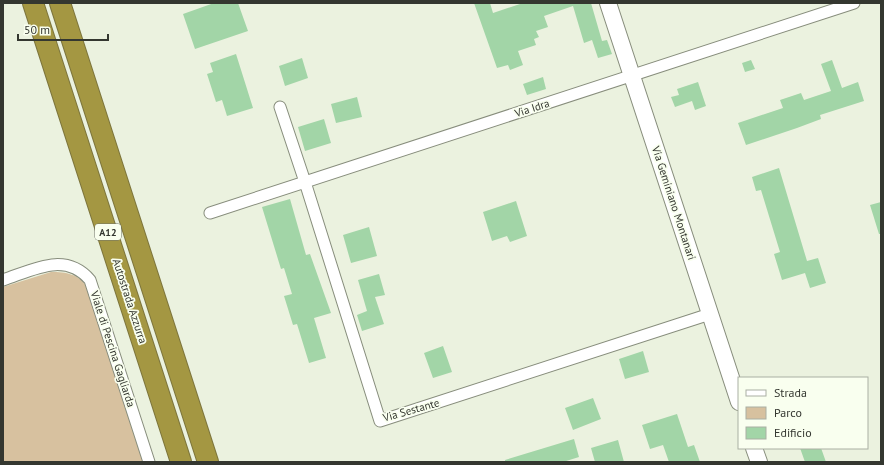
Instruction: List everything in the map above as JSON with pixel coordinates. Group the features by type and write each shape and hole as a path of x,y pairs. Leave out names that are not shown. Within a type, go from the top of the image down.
{"highway":[{"name":"Autostrada Azzurra","path":"33,3 181,462"},
{"name":"A12","path":"60,3 208,462"}],"street":[{"name":"Via Geminiano Montanari","path":"608,3 738,399"},
{"name":"Via Idra","path":"210,213 854,3"},
{"name":"Via Sestante","path":"280,107 380,421 710,314"},
{"name":"Viale di Pescina Gagliarda","path":"3,280 44,266 59,264 78,269 90,280 149,462"},
{"path":"754,449 759,462"}],"green space":[{"path":"51,272 72,275 80,279 87,287 143,462 3,462 3,287"}],"building":[{"path":"214,3 238,3 248,31 195,49 183,14"},
{"path":"474,3 490,3 493,13 523,3 591,3 602,41 607,40 612,54 598,58 592,40 584,43 573,6 544,16 548,27 536,31 539,37 534,39 536,45 518,51 523,65 510,70 508,65 497,68"},
{"path":"236,54 253,108 227,116 222,100 216,102 207,74 213,72 210,63"},
{"path":"302,58 308,78 285,86 279,66"},
{"path":"751,60 755,69 745,72 742,63"},
{"path":"832,60 842,88 858,82 864,101 820,115 821,119 746,145 738,123 783,108 780,100 801,93 804,100 831,91 821,64"},
{"path":"543,77 546,89 527,95 523,84"},
{"path":"698,82 706,106 695,110 692,101 675,107 671,97 679,95 677,89"},
{"path":"357,97 362,117 336,123 331,104"},
{"path":"324,119 331,143 305,151 298,127"},
{"path":"779,168 807,261 818,258 826,283 810,288 805,273 782,280 774,254 780,252 761,190 756,191 752,177"},
{"path":"290,199 306,255 310,254 331,313 314,318 326,358 309,363 297,324 293,325 284,296 292,294 284,268 281,269 262,207"},
{"path":"516,201 527,236 510,242 507,236 492,241 483,212"},
{"path":"881,202 881,234 879,234 870,205"},
{"path":"369,227 377,256 351,263 343,235"},
{"path":"379,274 385,295 375,297 384,324 362,331 357,315 367,311 358,280"},
{"path":"443,346 452,372 433,378 424,353"},
{"path":"643,351 649,372 625,379 619,359"},
{"path":"593,398 601,419 573,430 565,408"},
{"path":"677,414 688,447 694,445 700,462 669,462 663,445 650,449 642,425"},
{"path":"574,439 579,457 563,462 505,462 505,460"},
{"path":"618,440 624,462 595,462 591,448"},
{"path":"800,449 821,449 826,462 805,462"}]}
